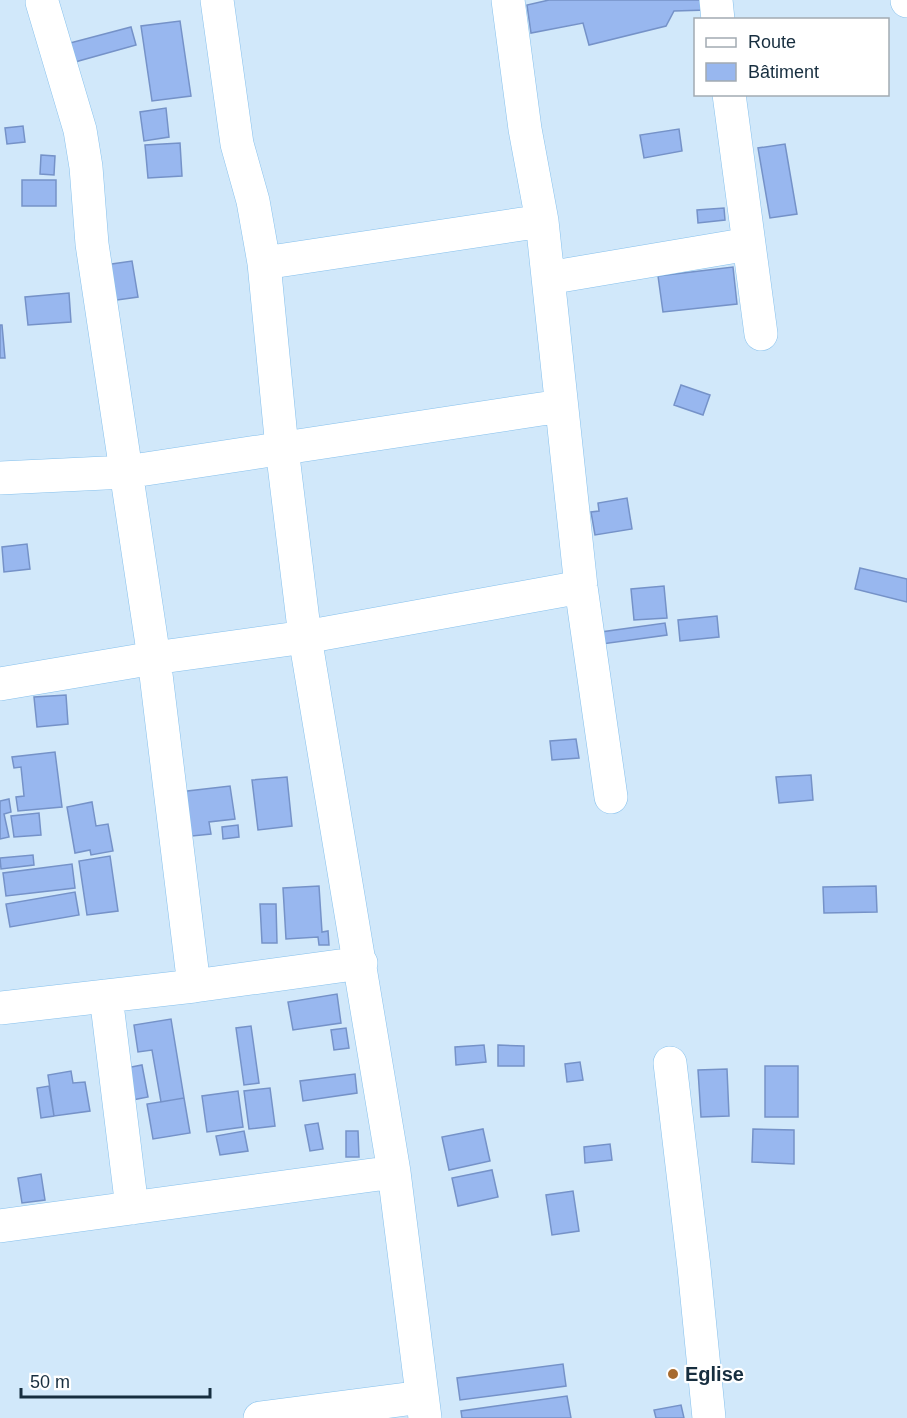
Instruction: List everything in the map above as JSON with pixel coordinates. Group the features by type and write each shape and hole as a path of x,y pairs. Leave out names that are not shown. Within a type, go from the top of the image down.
{"street":[{"path":"217,0 237,144 254,201 264,263 282,448 305,637 394,1172 424,1408 260,1418"},
{"path":"508,0 525,129 542,221 581,587 611,797"},
{"path":"716,0 718,18"},
{"path":"42,2 80,130 86,167 92,244 154,658 194,986"},
{"path":"729,96 761,334"},
{"path":"264,263 542,221"},
{"path":"548,278 749,244"},
{"path":"0,478 126,472 561,406"},
{"path":"0,684 154,658 305,637 581,587"},
{"path":"0,1008 194,986 361,963"},
{"path":"106,996 132,1208"},
{"path":"670,1063 709,1418"},
{"path":"0,1226 394,1172"}],"building":[{"path":"549,0 705,0 707,10 674,11 666,26 589,45 583,23 531,33 527,5"},
{"path":"180,21 191,96 152,101 141,26"},
{"path":"131,27 136,45 75,62 70,43"},
{"path":"166,108 169,137 144,141 140,112"},
{"path":"23,126 25,142 7,144 5,128"},
{"path":"679,129 682,151 644,158 640,135"},
{"path":"180,143 182,176 148,178 145,145"},
{"path":"785,144 797,214 770,218 758,148"},
{"path":"41,155 55,156 54,175 40,174"},
{"path":"22,180 56,180 56,206 22,206"},
{"path":"724,208 725,220 698,223 697,210"},
{"path":"132,261 138,297 110,301 105,265"},
{"path":"733,267 737,304 663,312 658,276"},
{"path":"69,293 71,322 28,325 25,297"},
{"path":"0,325 2,325 5,358 0,358"},
{"path":"681,385 710,395 703,415 674,405"},
{"path":"627,498 632,529 595,535 591,512 599,511 598,503"},
{"path":"27,544 30,569 4,572 2,547"},
{"path":"860,568 907,579 907,602 855,589"},
{"path":"664,586 667,618 634,620 631,589"},
{"path":"717,616 719,637 680,641 678,620"},
{"path":"665,623 667,635 602,644 601,632"},
{"path":"66,695 68,724 37,727 34,697"},
{"path":"576,739 579,758 552,760 550,741"},
{"path":"55,752 62,807 18,811 16,797 24,796 21,767 14,768 12,757"},
{"path":"811,775 813,800 779,803 776,777"},
{"path":"287,777 292,826 258,830 252,780"},
{"path":"230,786 235,819 209,822 211,834 192,836 179,792"},
{"path":"9,799 11,812 4,814 9,837 0,839 0,801"},
{"path":"92,802 96,826 108,824 113,851 91,855 90,850 75,853 67,807"},
{"path":"39,813 41,835 14,837 11,816"},
{"path":"238,825 239,837 223,839 222,827"},
{"path":"33,855 34,865 1,869 0,858"},
{"path":"110,856 118,911 87,915 79,861"},
{"path":"72,864 75,888 6,896 3,873"},
{"path":"319,886 322,932 328,931 329,945 319,945 318,937 286,939 283,888"},
{"path":"876,886 877,912 824,913 823,887"},
{"path":"75,892 79,915 10,927 6,904"},
{"path":"260,904 276,904 277,943 262,943"},
{"path":"337,994 341,1023 293,1030 288,1002"},
{"path":"171,1019 184,1098 161,1102 152,1050 138,1052 134,1025"},
{"path":"251,1026 259,1083 244,1085 236,1028"},
{"path":"346,1028 349,1048 334,1050 331,1030"},
{"path":"484,1045 486,1062 456,1065 455,1047"},
{"path":"498,1045 524,1046 524,1066 498,1066"},
{"path":"580,1062 583,1080 567,1082 565,1064"},
{"path":"142,1065 148,1097 132,1100 126,1068"},
{"path":"765,1066 798,1066 798,1117 765,1117"},
{"path":"727,1069 729,1116 701,1117 698,1070"},
{"path":"71,1071 73,1083 85,1082 90,1111 54,1116 48,1075"},
{"path":"355,1074 357,1093 303,1101 300,1081"},
{"path":"49,1086 54,1116 41,1118 37,1088"},
{"path":"270,1088 275,1126 249,1129 244,1091"},
{"path":"238,1091 243,1127 207,1132 202,1096"},
{"path":"184,1098 190,1133 153,1139 147,1104"},
{"path":"318,1123 323,1149 310,1151 305,1125"},
{"path":"483,1129 490,1161 449,1170 442,1137"},
{"path":"753,1129 794,1130 794,1164 752,1162"},
{"path":"244,1131 248,1151 220,1155 216,1136"},
{"path":"346,1131 358,1131 359,1157 346,1157"},
{"path":"610,1144 612,1160 585,1163 584,1147"},
{"path":"492,1170 498,1197 458,1206 452,1178"},
{"path":"41,1174 45,1200 22,1203 18,1178"},
{"path":"573,1191 579,1231 552,1235 546,1195"},
{"path":"563,1364 566,1386 460,1400 457,1378"},
{"path":"567,1396 571,1418 462,1418 461,1411"},
{"path":"681,1405 684,1418 656,1418 654,1410"}],"place":[{"name":"Eglise","path":"673,1374"}]}
